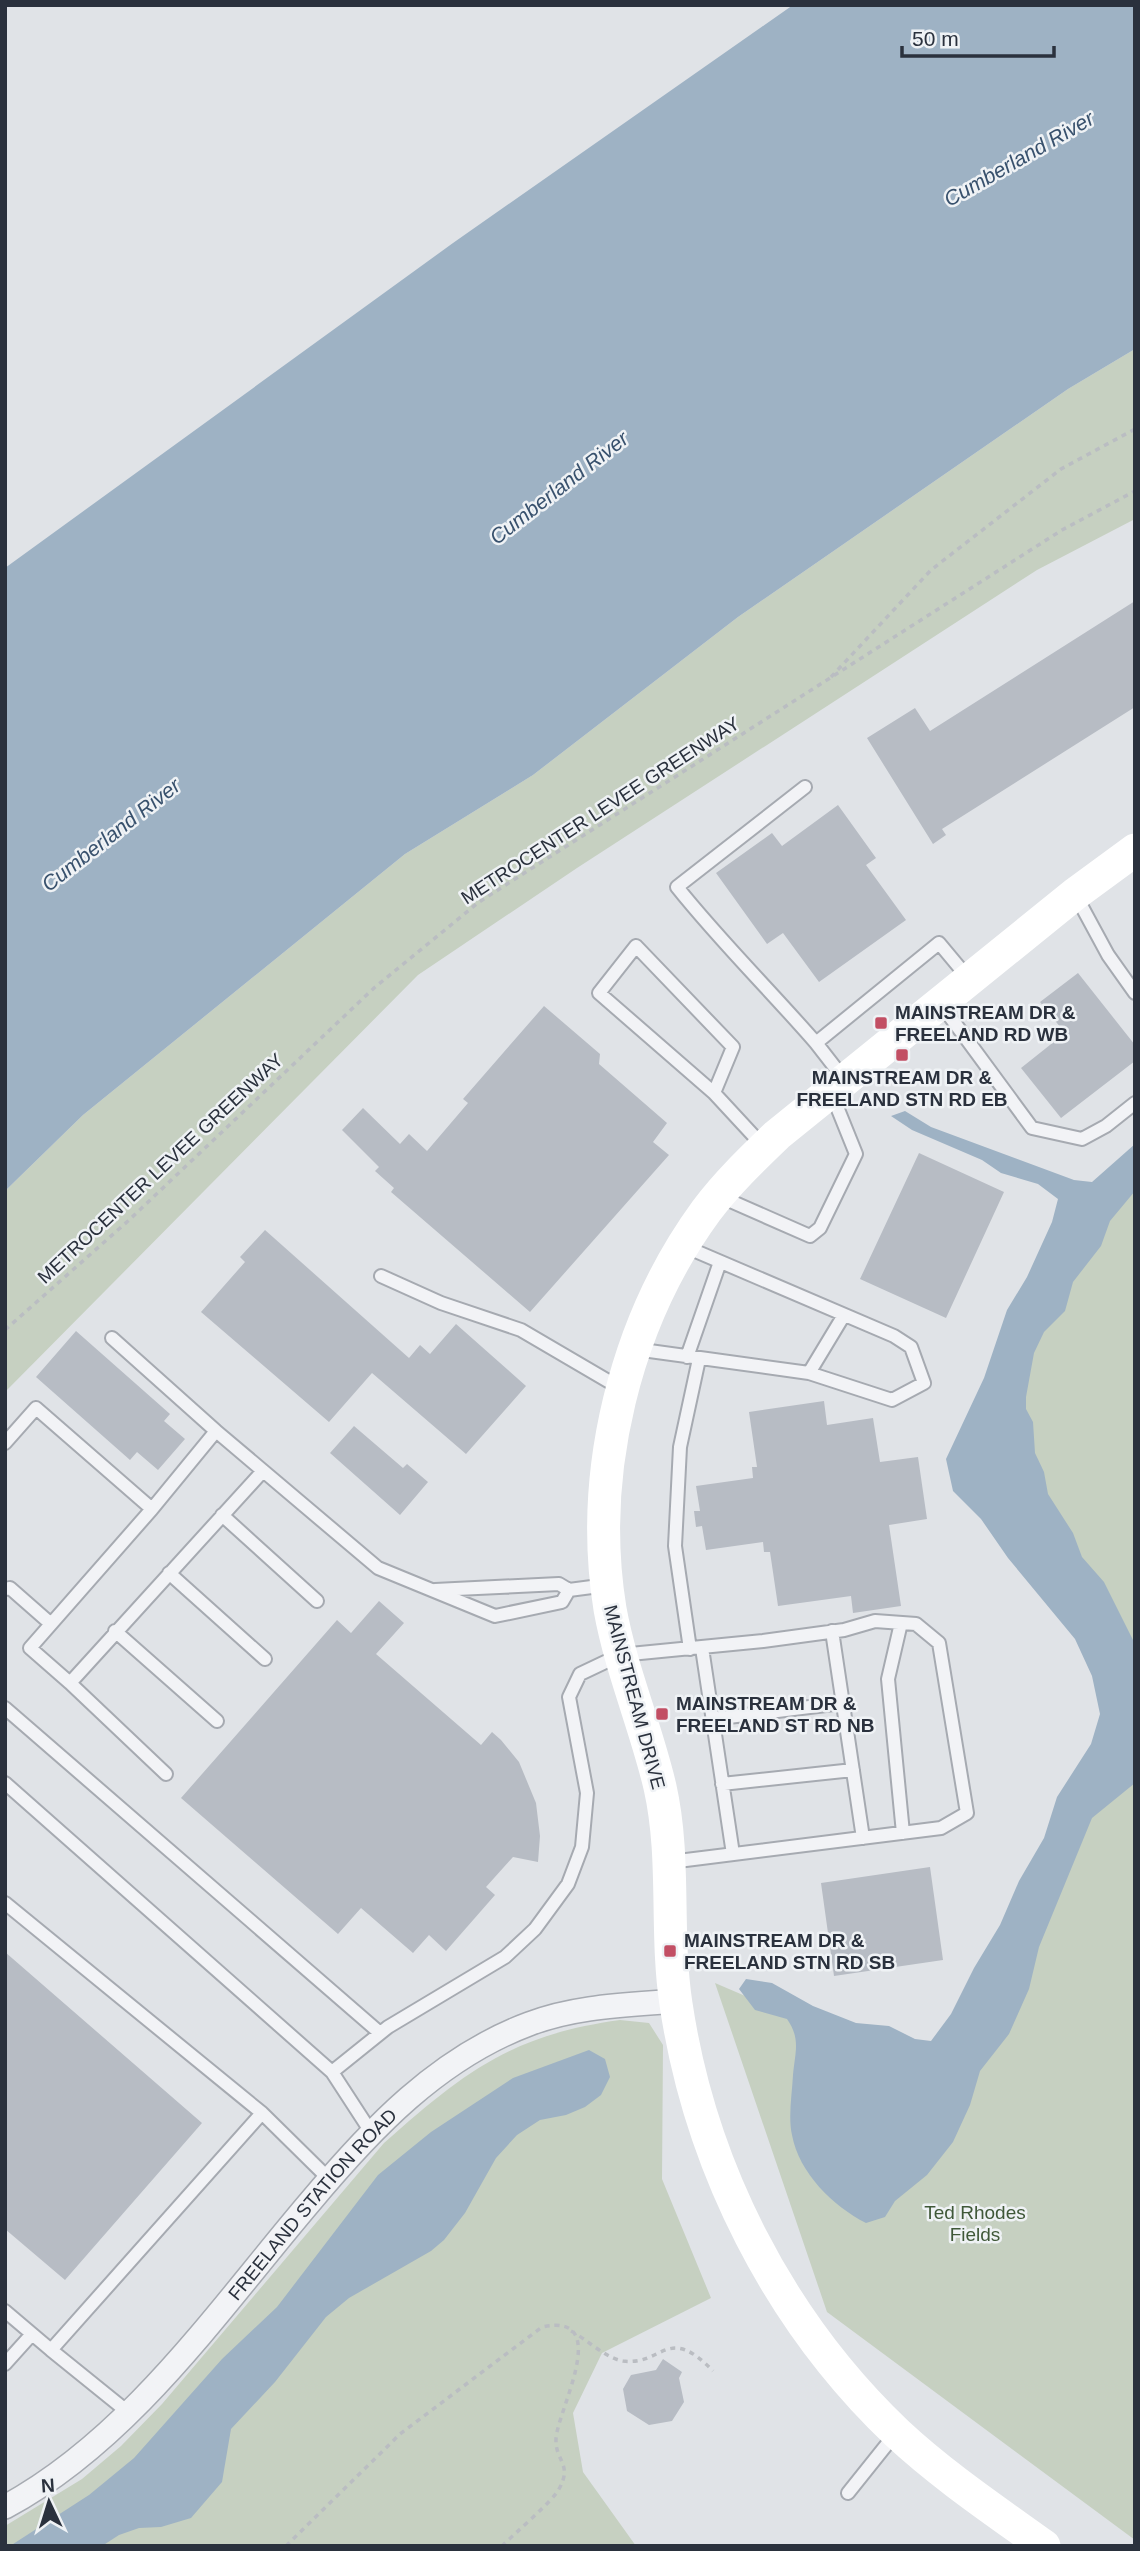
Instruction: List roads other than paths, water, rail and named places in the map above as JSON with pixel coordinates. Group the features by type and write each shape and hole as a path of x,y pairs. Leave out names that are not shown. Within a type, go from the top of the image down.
{"street":[{"name":"MAINSTREAM DRIVE","path":"1044,2546 963,2487 896,2432 839,2370 806,2326 737,2211 708,2141 692,2085 676,2001 669,1862 660,1787 621,1656 608,1585 605,1514 608,1468 623,1390 635,1349 662,1284 682,1246 719,1195 765,1147 837,1085 1075,894 1135,850"},
{"name":"FREELAND STATION ROAD","path":"5,2507 60,2474 129,2413 371,2132 444,2069 531,2023 604,2007 676,2001"}],"lane":[{"path":"719,1195 810,1236 820,1228 856,1154 837,1085 816,1043 754,972 706,924 677,887 805,787"},
{"path":"1075,894 1108,955 1135,993"},
{"path":"816,1043 939,943 969,979"},
{"path":"714,1093 733,1047 636,946 599,993 714,1093 765,1147"},
{"path":"940,1002 1032,1128 1082,1139 1106,1126 1135,1103"},
{"path":"635,1349 809,1373 892,1400 924,1383 911,1347 844,1315 682,1246"},
{"path":"720,1262 693,1358 680,1447 675,1546 712,1719 733,1854"},
{"path":"382,1276 441,1303 522,1330 623,1390"},
{"path":"809,1373 844,1315"},
{"path":"112,1338 262,1472 378,1569 495,1616 562,1602 569,1590"},
{"path":"5,1444 36,1408 152,1509"},
{"path":"166,1774 30,1648 152,1509 216,1431"},
{"path":"70,1684 115,1631 262,1472"},
{"path":"222,1515 317,1601"},
{"path":"169,1573 265,1659"},
{"path":"435,1590 559,1584 569,1590 608,1585"},
{"path":"5,1589 10,1588 51,1624"},
{"path":"332,2072 380,2033 505,1957 535,1929 568,1884 582,1847 587,1793 569,1697 580,1674 621,1656 832,1632 875,1621 916,1624 939,1643 967,1813 941,1828 669,1862"},
{"path":"901,1623 888,1678 903,1833"},
{"path":"115,1631 217,1721"},
{"path":"832,1632 863,1838"},
{"path":"712,1719 842,1703"},
{"path":"5,1708 380,2033"},
{"path":"722,1784 853,1770"},
{"path":"5,1783 332,2072 371,2132"},
{"path":"5,1903 262,2113 329,2179"},
{"path":"51,2350 262,2113"},
{"path":"5,2311 129,2413"},
{"path":"5,2364 32,2334"},
{"path":"848,2493 896,2432"}],"water":[{"name":"Cumberland River","path":"793,5 1135,5 1135,349 1068,389 738,617 533,775 405,854 83,1115 5,1191 5,568 453,243"},
{"path":"905,1111 931,1127 1074,1180 1092,1182 1135,1144 1135,1191 1110,1221 1101,1246 1073,1282 1065,1311 1044,1332 1034,1353 1026,1409 1033,1422 1035,1453 1044,1472 1048,1494 1073,1533 1082,1557 1104,1582 1135,1644 1135,1783 1092,1818 1039,1947 1029,1989 1009,2034 980,2071 970,2105 953,2142 927,2175 895,2201 885,2217 866,2223 841,2207 819,2187 796,2149 790,2121 796,2046 791,2026 787,2019 755,2010 739,1989 746,1979 772,1983 813,2006 856,2023 889,2026 915,2039 931,2041 951,2014 1000,1925 1019,1881 1044,1838 1057,1797 1091,1744 1100,1714 1092,1676 1075,1639 1008,1558 981,1519 953,1491 946,1459 984,1378 1007,1310 1027,1277 1052,1222 1058,1199 1038,1184 1001,1173 982,1160 912,1130 891,1116"},
{"path":"589,2050 605,2059 610,2077 601,2095 585,2107 566,2115 540,2120 517,2135 496,2158 465,2213 444,2240 431,2251 349,2298 326,2317 275,2382 231,2429 222,2482 191,2518 161,2527 139,2528 119,2535 102,2546 10,2546 89,2495 134,2458 222,2359 277,2307 378,2175 431,2132 513,2078"}],"place":[{"name":"MAINSTREAM DR & FREELAND RD WB","path":"881,1023"},
{"name":"MAINSTREAM DR & FREELAND STN RD EB","path":"902,1055"},
{"name":"MAINSTREAM DR & FREELAND ST RD NB","path":"662,1714"},
{"name":"MAINSTREAM DR & FREELAND STN RD SB","path":"670,1951"}],"park label":[{"name":"Ted Rhodes Fields","path":"975,2223"}]}
